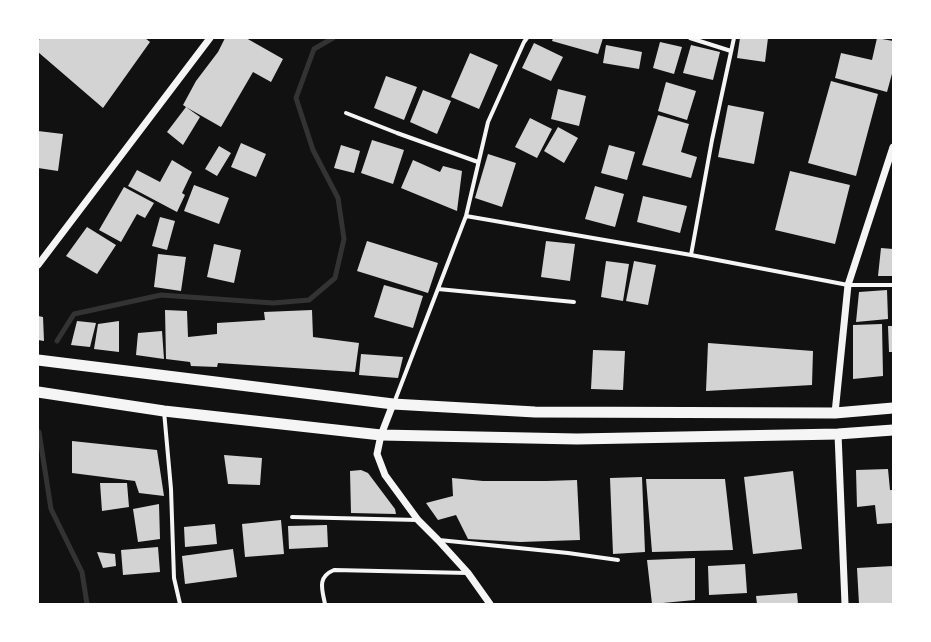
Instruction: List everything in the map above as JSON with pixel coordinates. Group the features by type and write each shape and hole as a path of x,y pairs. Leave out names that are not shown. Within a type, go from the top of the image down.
{"highway":[{"path":"38,360 393,404 535,412 836,413 893,408"},
{"path":"38,392 164,411 381,435 577,439 838,434 893,430"}],"street":[{"path":"38,265 210,38"},
{"path":"490,604 468,573 418,520 385,475 377,454 381,435 466,216 488,122 527,38"},
{"path":"690,38 731,51"},
{"path":"690,255 712,140 734,38"},
{"path":"346,113 478,162"},
{"path":"836,413 848,285 893,148"},
{"path":"466,216 690,255 848,285 893,285"},
{"path":"438,289 574,302"},
{"path":"164,411 171,489 174,578 180,604"},
{"path":"838,434 845,604"},
{"path":"292,517 418,520"},
{"path":"438,540 568,553 618,560"},
{"path":"325,604 322,591 322,579 326,573 334,570 468,573"}],"building":[{"path":"40,38 145,38 150,42 103,108 38,52 38,42"},
{"path":"225,38 246,38 283,59 271,82 253,72 221,127 183,105 196,81 218,52"},
{"path":"553,38 603,38 598,54 552,41"},
{"path":"740,38 768,38 765,62 737,58"},
{"path":"877,38 893,41 893,70 887,92 835,78 841,53 872,60"},
{"path":"660,42 682,47 674,74 653,68"},
{"path":"534,43 563,57 551,81 522,68"},
{"path":"606,45 642,52 639,69 603,63"},
{"path":"691,45 720,52 713,80 683,73"},
{"path":"470,53 498,65 479,109 451,97"},
{"path":"386,76 417,87 404,120 374,108"},
{"path":"831,81 878,94 856,176 808,163"},
{"path":"666,82 696,91 687,120 658,111"},
{"path":"558,89 586,96 579,126 551,119"},
{"path":"423,90 451,101 437,134 410,122"},
{"path":"728,105 764,112 754,164 718,157"},
{"path":"186,107 200,117 183,145 167,132"},
{"path":"658,115 689,124 681,152 697,157 691,178 642,165"},
{"path":"530,118 552,129 537,158 515,147"},
{"path":"558,127 578,138 564,163 544,151"},
{"path":"38,131 63,134 58,171 38,168"},
{"path":"372,140 404,150 393,184 361,173"},
{"path":"241,143 266,154 256,177 231,167"},
{"path":"341,145 360,151 354,173 334,168"},
{"path":"609,145 635,152 627,180 601,173"},
{"path":"219,146 231,153 217,176 205,169"},
{"path":"488,154 516,163 502,207 475,198"},
{"path":"172,160 192,172 182,193 185,195 177,212 128,186 137,170 160,182"},
{"path":"413,160 440,172 443,166 462,171 457,211 401,188"},
{"path":"790,171 850,185 835,244 775,230"},
{"path":"194,185 229,198 219,224 184,211"},
{"path":"595,186 624,194 615,227 585,219"},
{"path":"124,187 154,203 145,218 137,214 121,242 99,230"},
{"path":"643,196 687,206 680,233 637,222"},
{"path":"160,217 175,221 167,250 152,246"},
{"path":"87,227 116,245 97,274 66,256"},
{"path":"367,241 438,263 428,293 357,271"},
{"path":"546,241 575,244 570,281 541,277"},
{"path":"214,244 241,250 234,283 207,277"},
{"path":"881,248 893,249 893,276 878,276"},
{"path":"158,254 186,257 181,291 154,287"},
{"path":"606,261 629,264 623,301 601,297"},
{"path":"634,261 656,265 648,305 626,301"},
{"path":"384,285 423,296 413,328 374,317"},
{"path":"887,290 888,319 856,322 859,292"},
{"path":"165,310 187,311 188,337 217,334 217,323 265,320 264,312 312,310 313,337 359,343 355,372 218,363 217,367 191,366 190,362 166,359"},
{"path":"38,316 43,317 44,341 38,340"},
{"path":"77,321 96,323 90,347 71,345"},
{"path":"119,321 119,352 94,349 98,324"},
{"path":"882,324 883,376 853,379 853,325"},
{"path":"888,326 893,326 893,352 889,352"},
{"path":"162,331 164,359 136,355 138,333"},
{"path":"708,343 813,351 812,385 706,391"},
{"path":"593,350 625,351 623,390 591,389"},
{"path":"361,354 403,357 398,378 359,375"},
{"path":"72,441 157,450 164,496 139,493 135,481 72,473"},
{"path":"224,455 262,458 260,485 228,484"},
{"path":"888,469 890,490 893,490 893,523 877,524 875,505 857,507 856,470"},
{"path":"361,470 368,473 395,509 396,514 351,513 350,471"},
{"path":"793,471 802,549 753,554 744,477"},
{"path":"642,477 645,552 613,554 610,478"},
{"path":"452,478 483,481 577,480 580,540 520,542 468,539 456,515 438,520 426,503 453,496"},
{"path":"646,479 725,479 733,550 652,552"},
{"path":"100,483 127,483 129,507 102,511"},
{"path":"159,504 160,539 138,542 133,509"},
{"path":"281,520 284,554 245,557 242,524"},
{"path":"215,524 217,544 185,547 184,527"},
{"path":"327,525 328,547 289,549 288,526"},
{"path":"158,547 160,572 123,575 121,550"},
{"path":"233,549 237,577 185,584 182,556"},
{"path":"97,552 115,554 116,566 103,568"},
{"path":"695,558 695,600 652,604 647,560"},
{"path":"745,564 747,593 709,595 708,566"},
{"path":"893,566 893,604 859,604 857,568"},
{"path":"797,593 798,604 757,604 756,596"}],"waterway":[{"path":"57,341 74,314 161,295 273,303 309,300 335,278 344,239 338,198 313,150 296,98 314,49 333,38"},
{"path":"39,432 51,509 82,572 87,604"}]}
